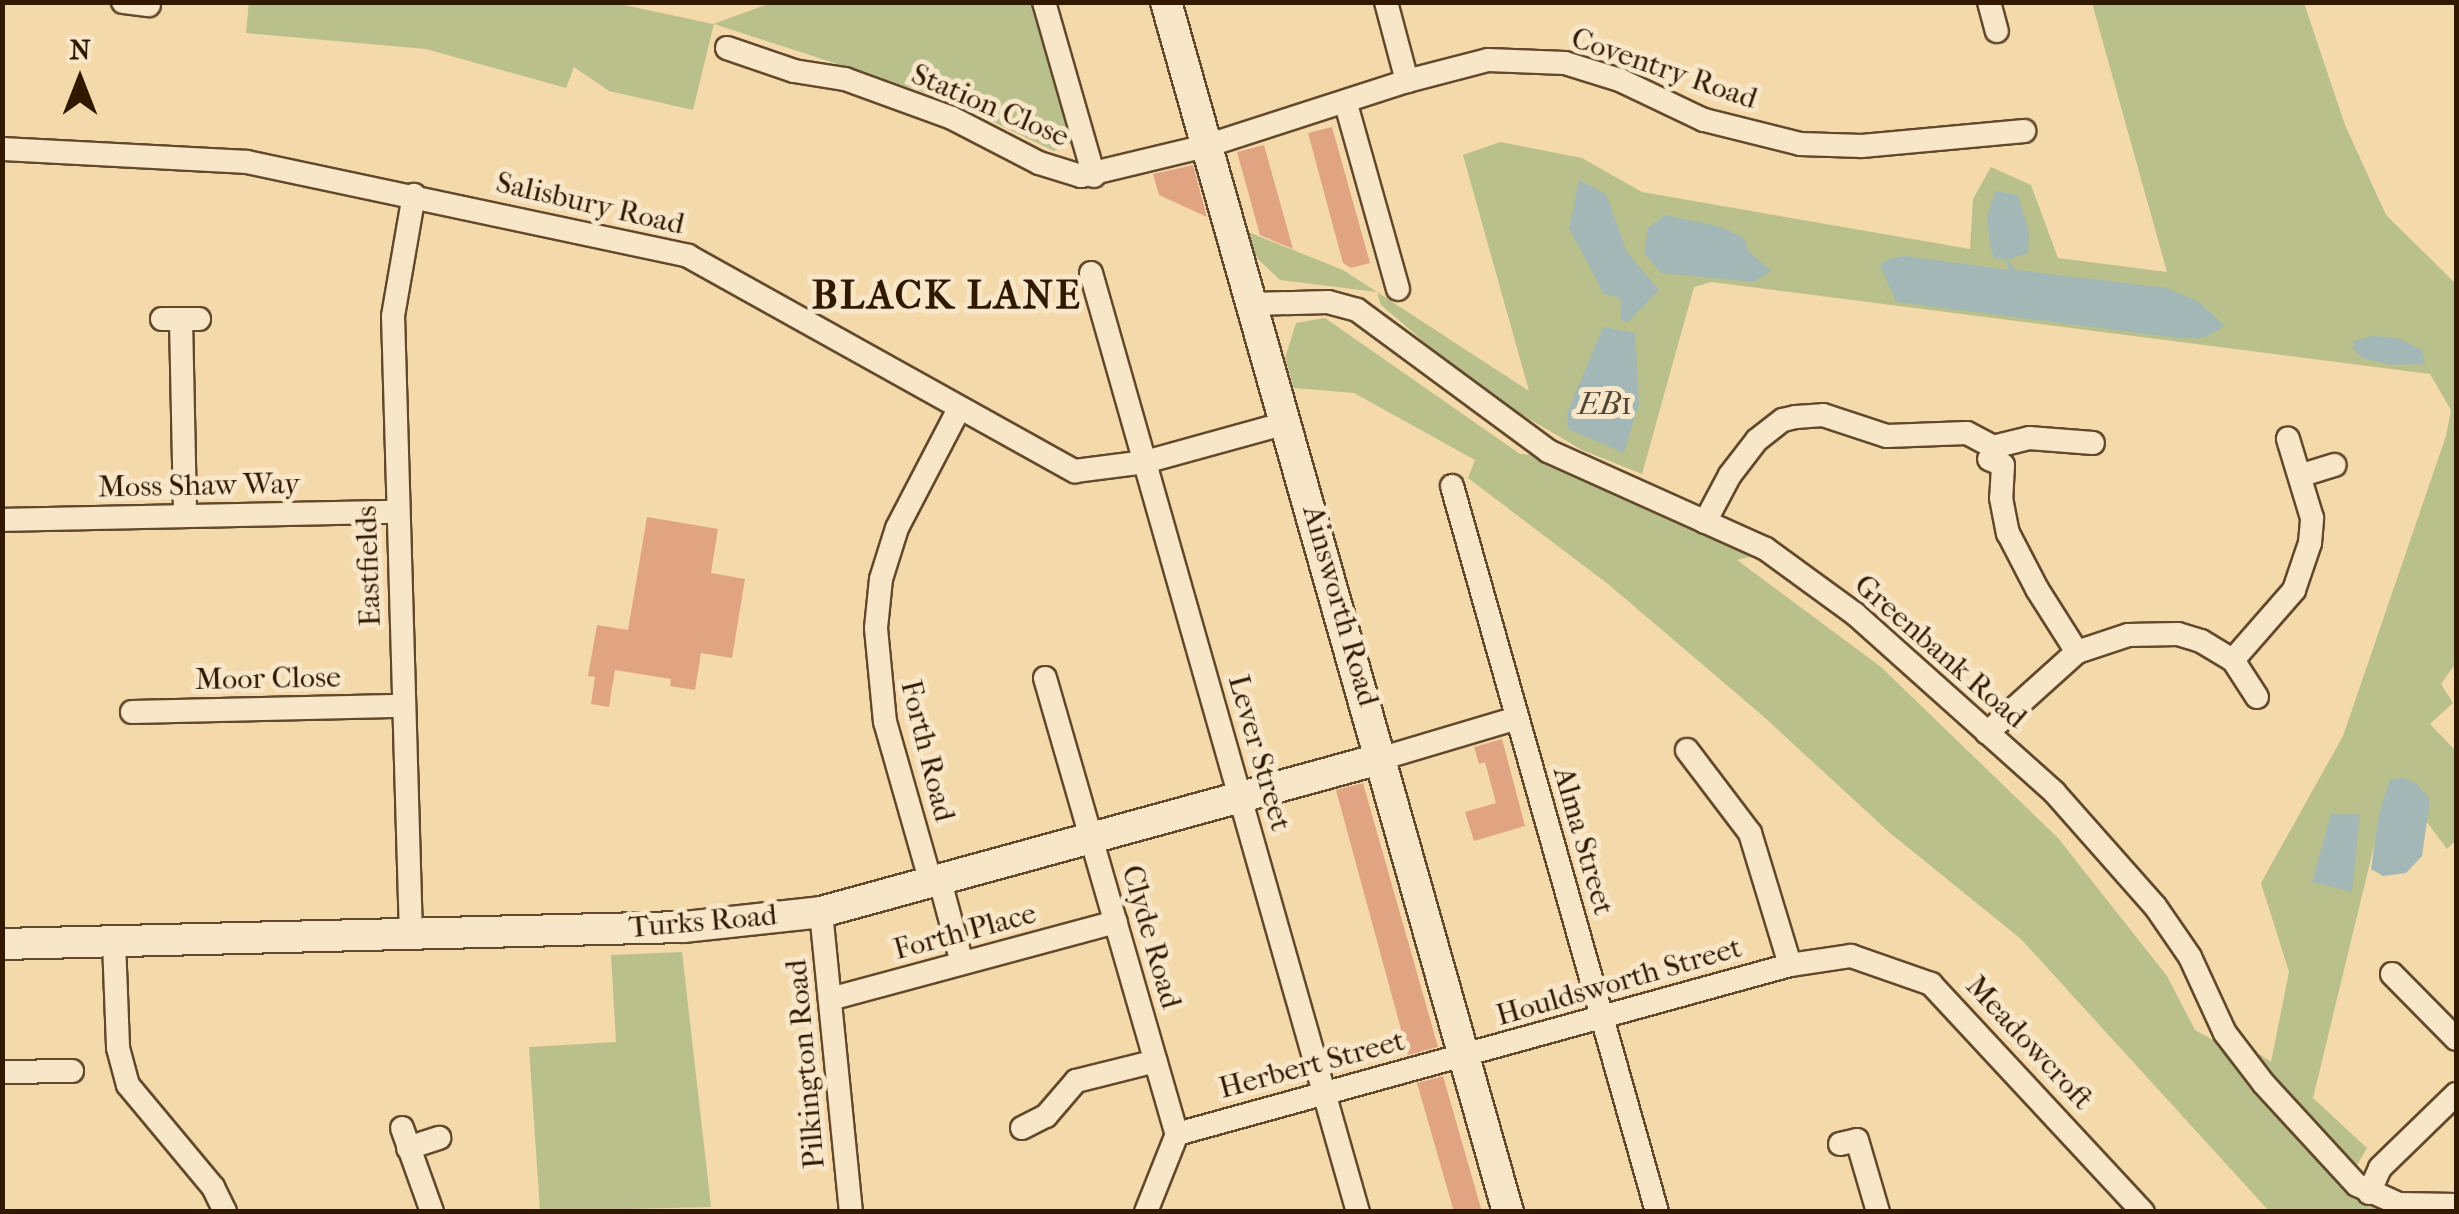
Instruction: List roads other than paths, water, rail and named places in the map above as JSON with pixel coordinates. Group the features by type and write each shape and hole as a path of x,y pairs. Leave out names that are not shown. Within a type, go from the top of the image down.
{"street":[{"path":"1044,2 1094,176"},
{"name":"Ainsworth Road","path":"1166,2 1383,758 1508,1212"},
{"path":"1386,2 1407,81"},
{"path":"1990,2 1998,30"},
{"name":"Station Close","path":"727,48 749,67 844,79 952,118 1039,163 1094,176 1206,146"},
{"name":"Coventry Road","path":"1206,146 1346,104 1407,81 1488,60 1538,60 1620,80 1704,120 1800,144 1994,145 2024,131"},
{"path":"1346,104 1398,289"},
{"name":"Salisbury Road","path":"2,149 217,158 414,195 688,256 1075,471 1145,462 1287,423"},
{"name":"Eastfields","path":"410,936 393,316 414,195"},
{"name":"Lever Street","path":"1091,274 1091,315 1145,462 1358,1212"},
{"name":"Greenbank Road","path":"1252,304 1328,302 1357,310 1548,451 1766,549 1856,614 2054,792 2155,906 2190,956 2225,1034 2264,1084 2356,1185 2399,1204 2456,1204"},
{"path":"181,319 185,516"},
{"name":"Forth Road","path":"959,408 897,528 881,580 876,628 885,722 962,964"},
{"path":"1704,522 1730,475 1757,440 1783,420 1838,418 1887,436 1967,432 1989,459 2003,465 2001,498 2008,533 2036,589 2077,652"},
{"path":"1989,459 2028,438 2097,441"},
{"path":"2233,660 2294,590 2304,566 2312,518 2288,439"},
{"path":"2302,475 2334,464"},
{"name":"Alma Street","path":"1452,486 1657,1212"},
{"name":"Moss Shaw Way","path":"2,520 397,512"},
{"path":"1986,733 2077,652 2128,636 2178,634 2201,640 2233,660 2257,697"},
{"name":"Clyde Road","path":"1046,678 1176,1134"},
{"name":"Moor Close","path":"132,712 404,706"},
{"path":"1383,758 1517,718"},
{"path":"1688,748 1750,833 1790,966"},
{"name":"Turks Road","path":"2,944 693,927 821,912 1383,758"},
{"name":"Pilkington Road","path":"821,912 850,1212"},
{"name":"Forth Place","path":"830,1000 1116,922"},
{"path":"114,942 118,1048 126,1080 213,1187 225,1212"},
{"name":"Meadowcroft","path":"1790,966 1851,956 1932,984 2143,1212"},
{"name":"Houldsworth Street","path":"1464,1056 1790,966"},
{"path":"2392,974 2456,1039"},
{"name":"Herbert Street","path":"1176,1134 1324,1090 1464,1056"},
{"path":"1022,1128 1046,1116 1076,1082 1156,1061"},
{"path":"2,1072 72,1072"},
{"path":"2369,1192 2380,1168 2456,1094"},
{"path":"1146,1212 1176,1134"},
{"path":"432,1212 405,1138 439,1138"},
{"path":"1840,1144 1857,1140 1878,1212"}],"water":[{"path":"1579,180 1606,194 1627,252 1659,290 1628,322 1621,320 1620,298 1604,294 1569,228"},
{"path":"1995,191 2018,195 2029,232 2028,253 2007,260 2016,270 2167,288 2199,302 2225,326 2203,338 2178,338 1896,302 1880,265 1889,259 1905,256 2009,270 2006,260 1994,258 1990,245 1987,218"},
{"path":"1665,215 1721,227 1744,238 1749,252 1772,271 1753,282 1661,273 1644,253 1648,228"},
{"name":"EB1","path":"1603,327 1635,333 1639,404 1624,453 1568,429 1567,414"},
{"path":"2372,336 2398,338 2422,350 2425,364 2391,365 2362,358 2353,348 2354,341"},
{"path":"2404,778 2417,784 2430,800 2422,856 2406,873 2383,876 2371,869 2379,814 2390,779"},
{"path":"2331,814 2360,814 2352,892 2312,882"}],"district":[{"name":"BLACK LANE","path":"947,295"}]}
